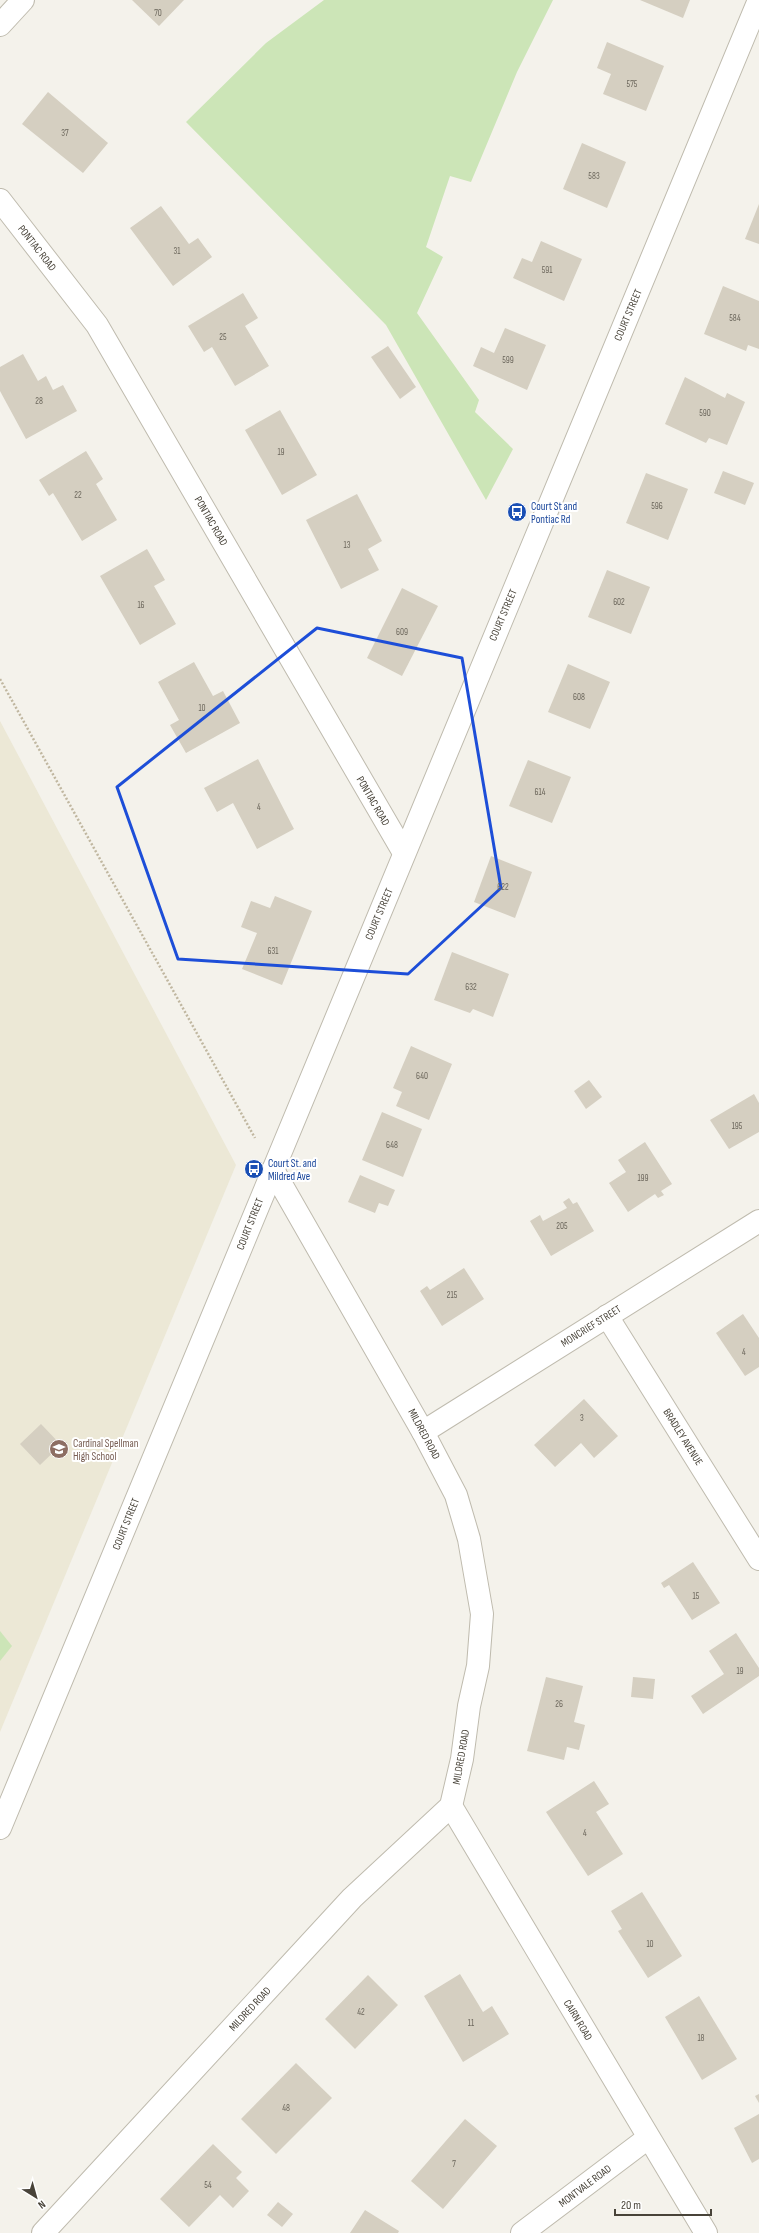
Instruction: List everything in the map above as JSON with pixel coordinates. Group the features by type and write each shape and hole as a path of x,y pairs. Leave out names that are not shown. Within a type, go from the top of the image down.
{"street":[{"path":"0,25 23,0"},
{"name":"COURT STREET","path":"0,1828 759,0"},
{"name":"PONTIAC ROAD","path":"0,200 97,325 404,853"},
{"name":"MILDRED ROAD","path":"43,2233 352,1898 451,1806 462,1759 468,1706 478,1666 482,1614 470,1539 456,1495 423,1432 273,1170"},
{"name":"MONCRIEF STREET","path":"423,1432 759,1221"},
{"name":"BRADLEY AVENUE","path":"606,1316 759,1559"},
{"name":"CAIRN ROAD","path":"451,1806 706,2233"},
{"name":"MONTVALE ROAD","path":"522,2233 648,2138"}],"path":[{"path":"0,679 273,1170"}],"highlighted area":[{"path":"317,628 462,658 501,888 408,974 178,959 117,787"}],"shaded area":[{"name":"Cardinal Spellman High School","path":"0,721 236,1165 0,1732"}],"green space":[{"path":"324,0 553,0 517,72 471,182 450,176 426,247 443,257 417,313 479,400 475,412 513,449 486,500 386,325 186,122 266,43"},
{"path":"0,1631 12,1646 0,1661"}],"building":[{"path":"132,0 184,0 159,26"},
{"path":"640,0 690,0 683,18"},
{"path":"607,42 664,66 646,111 603,94 611,74 597,68"},
{"path":"48,92 108,143 83,173 22,124"},
{"path":"582,143 626,162 607,208 563,189"},
{"path":"759,204 759,244 745,239"},
{"path":"161,206 189,244 198,238 212,257 173,286 130,228"},
{"path":"541,241 582,259 564,301 513,278 522,258 532,262"},
{"path":"723,286 759,301 759,349 748,345 746,351 704,334"},
{"path":"243,293 258,318 245,326 269,366 235,386 212,347 204,352 188,326"},
{"path":"505,328 546,345 527,390 473,366 481,347 494,353"},
{"path":"388,346 416,387 400,399 371,357"},
{"path":"23,354 38,381 46,376 53,390 63,385 77,411 26,439 0,391 0,367"},
{"path":"685,377 725,398 727,393 745,402 727,445 709,438 706,443 665,424"},
{"path":"280,410 317,475 282,495 245,430"},
{"path":"86,451 103,479 96,484 117,520 82,541 53,493 49,496 39,480"},
{"path":"723,471 754,483 745,505 714,493"},
{"path":"646,473 688,489 668,540 626,523"},
{"path":"357,494 382,541 368,549 379,570 341,589 306,520"},
{"path":"147,549 165,580 154,586 176,624 140,645 100,576"},
{"path":"607,570 650,587 631,634 588,617"},
{"path":"402,588 438,606 402,676 367,658"},
{"path":"194,662 213,696 223,691 240,723 186,753 170,725 179,720 158,682"},
{"path":"568,664 610,682 590,729 548,712"},
{"path":"258,759 294,829 257,849 233,803 217,812 204,788"},
{"path":"528,760 571,777 552,823 509,806"},
{"path":"491,856 532,872 515,918 474,902"},
{"path":"275,896 312,911 282,985 242,969 257,933 241,927 251,901 270,908"},
{"path":"452,952 509,974 493,1017 473,1009 470,1013 434,1000"},
{"path":"411,1046 452,1064 429,1120 396,1106 402,1092 393,1088"},
{"path":"589,1080 602,1097 586,1109 574,1091"},
{"path":"754,1094 759,1103 759,1132 729,1149 710,1120"},
{"path":"382,1112 422,1129 403,1177 362,1160"},
{"path":"645,1142 672,1184 661,1191 664,1195 658,1198 655,1194 628,1212 609,1183 626,1172 618,1160"},
{"path":"360,1175 395,1190 388,1206 379,1203 375,1213 348,1202"},
{"path":"569,1198 573,1204 577,1202 594,1231 551,1256 530,1221 540,1215 543,1221 567,1208 563,1202"},
{"path":"464,1268 484,1299 442,1326 420,1291 427,1286 430,1290"},
{"path":"743,1314 759,1338 759,1367 745,1376 716,1333"},
{"path":"584,1399 618,1436 594,1458 581,1443 555,1467 534,1445"},
{"path":"41,1424 61,1445 40,1465 20,1444"},
{"path":"693,1562 720,1603 692,1620 669,1585 664,1588 661,1583"},
{"path":"736,1633 759,1668 759,1676 703,1714 691,1696 724,1674 709,1651"},
{"path":"546,1677 583,1686 574,1722 585,1725 579,1750 567,1747 564,1760 527,1751"},
{"path":"633,1677 655,1679 653,1699 631,1697"},
{"path":"594,1781 609,1804 596,1812 623,1854 588,1876 546,1812"},
{"path":"642,1892 682,1956 648,1978 618,1931 622,1929 611,1911"},
{"path":"460,1974 483,2012 492,2006 509,2034 463,2062 424,1996"},
{"path":"368,1975 398,2005 355,2049 325,2019"},
{"path":"699,1996 737,2059 702,2080 665,2017"},
{"path":"296,2063 332,2098 276,2154 241,2119"},
{"path":"759,2094 759,2103 755,2096"},
{"path":"759,2114 759,2159 752,2163 734,2128"},
{"path":"465,2119 497,2146 443,2209 411,2181"},
{"path":"213,2144 242,2172 236,2178 249,2191 233,2208 220,2195 189,2227 160,2199"},
{"path":"278,2202 293,2214 282,2227 267,2215"},
{"path":"365,2210 399,2231 398,2233 350,2233"}],"place":[{"name":"Court St and Pontiac Rd","path":"517,512"},
{"name":"Court St. and Mildred Ave","path":"254,1169"},
{"name":"Cardinal Spellman High School","path":"59,1449"}]}
